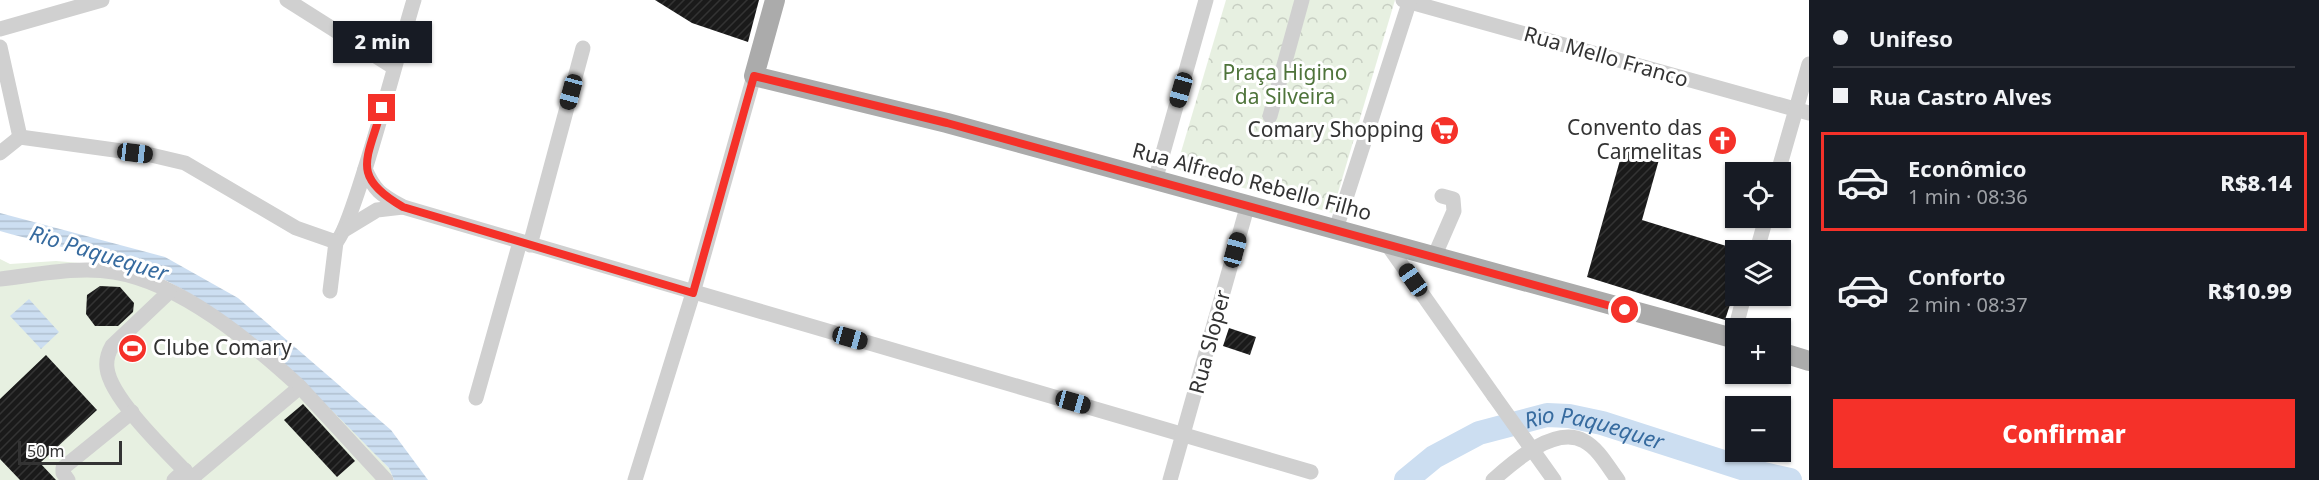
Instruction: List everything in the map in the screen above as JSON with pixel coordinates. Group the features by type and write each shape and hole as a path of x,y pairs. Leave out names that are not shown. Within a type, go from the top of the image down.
{"main road":[{"path":"754,76 775,0"},
{"name":"Rua Alfredo Rebello Filho","path":"754,76 947,123 1725,336"},
{"path":"1791,355 1809,360"}],"street":[{"path":"0,29 102,0"},
{"path":"287,0 393,67"},
{"path":"330,291 340,236 365,169 414,0"},
{"path":"1155,181 1206,0"},
{"path":"1270,116 1302,0"},
{"path":"1336,229 1408,1"},
{"name":"Rua Mello Franco","path":"1408,1 1802,111"},
{"path":"0,47 20,137"},
{"path":"476,398 583,48"},
{"path":"1782,162 1802,111 1809,64"},
{"path":"635,480 693,293 754,76"},
{"path":"0,153 20,137 151,155 185,163 296,228 340,236 377,210 403,207"},
{"path":"365,169 374,188 403,207 1311,472"},
{"path":"1434,257 1454,211 1453,199 1442,196"},
{"name":"Rua Sloper","path":"1170,480 1185,434 1248,204"},
{"path":"1387,244 1554,480"},
{"path":"0,279 87,270 115,272 148,281 236,333 300,387 386,480"},
{"path":"169,292 140,316 112,346 108,355 107,369 113,387 186,477 300,387"},
{"path":"68,480 63,473 63,468 132,412"},
{"path":"1493,480 1539,445 1549,440 1571,437 1583,440 1595,450 1618,480"}],"green space":[{"name":"Praça Higino da Silveira","path":"1226,0 1395,0 1332,213 1176,169"},
{"name":"Clube Comary","path":"0,259 10,264 56,261 128,267 154,275 227,318 300,377 389,468 394,480 0,480"}],"water":[{"path":"0,213 165,257 238,298 391,430 428,480 394,480 389,468 308,387 250,335 187,292 136,268 0,231"},
{"path":"29,299 59,332 41,349 10,316"}],"building":[{"path":"655,0 759,0 748,42 692,23"},
{"path":"1624,146 1660,156 1642,220 1725,246 1725,306 1730,306 1725,320 1587,277"},
{"path":"100,286 120,287 134,303 133,312 118,326 95,326 86,314 87,295"},
{"path":"1229,328 1256,337 1250,355 1223,346"},
{"path":"46,355 97,410 40,463 56,480 20,480 0,459 0,399"},
{"path":"303,404 355,461 337,477 284,420"}],"waterway":[{"name":"Rio Paquequer","path":"1406,480 1434,457 1479,433 1547,415 1569,416 1602,423 1751,471 1790,480"}],"place":[{"name":"Comary Shopping","path":"1445,130"},
{"name":"Convento das Carmelitas","path":"1723,140"},
{"name":"Clube Comary","path":"132,348"}],"route":[{"path":"382,108 365,169 374,188 382,196 403,207 693,293 754,76 947,123 1155,181 1248,204 1625,310"}]}
